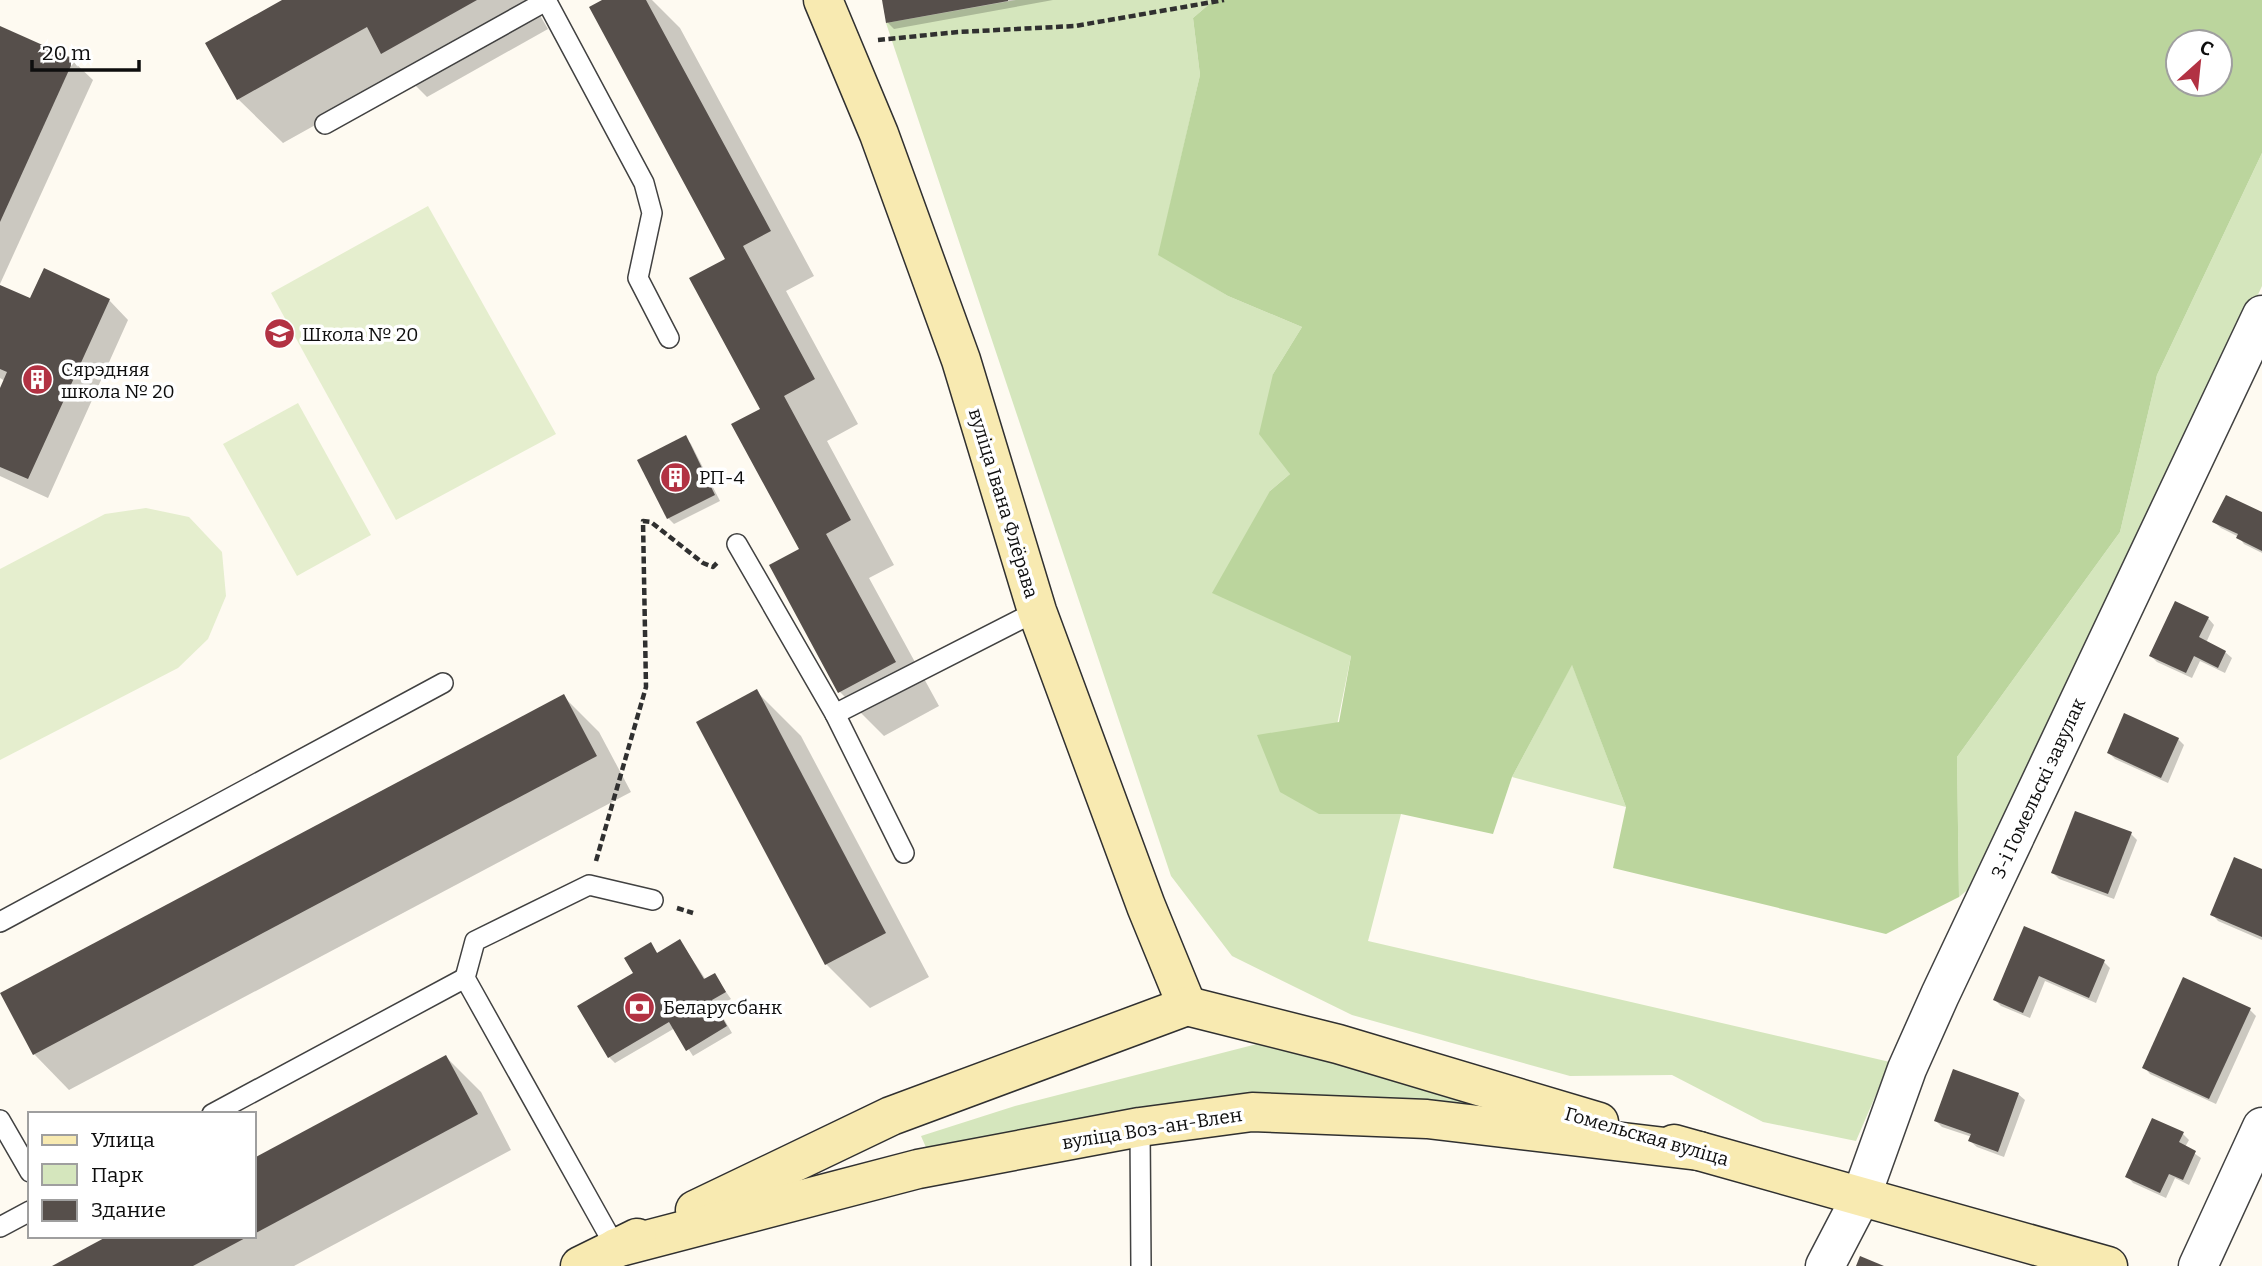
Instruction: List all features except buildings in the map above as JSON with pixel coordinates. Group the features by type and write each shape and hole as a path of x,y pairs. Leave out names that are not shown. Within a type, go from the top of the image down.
{"main road":[{"name":"вуліца Івана Флёрава","path":"823,0 879,134 961,360 1037,611 1146,906 1187,1006"},
{"name":"Гомельская вуліца","path":"1187,1006 1338,1044 1699,1151 2108,1266"},
{"name":"вуліца Воз-ан-Влен","path":"580,1266 891,1116 1187,1006"},
{"name":"вуліца Воз-ан-Влен","path":"616,1248 918,1169 1140,1127 1252,1112 1427,1119 1699,1151"}],"street":[{"name":"3-і Гомельскі завулак","path":"1825,1266 1861,1197 1907,1069 1929,1020 2262,315"},
{"path":"2198,1266 2262,1127"}],"lane":[{"path":"325,124 546,1 644,183 652,213 638,278 669,338"},
{"path":"737,544 835,714 904,853"},
{"path":"835,714 1037,611"},
{"path":"0,922 443,683"},
{"path":"616,1248 465,978 475,941 589,886 653,901"},
{"path":"216,1112 465,978"},
{"path":"0,1120 28,1169"},
{"path":"1140,1127 1141,1266"},
{"path":"0,1227 28,1212"}],"path":[{"path":"844,51 884,38 1075,26 1224,0"},
{"path":"589,886 646,687 643,521 651,522 703,563 713,567 737,544"}],"green space":[{"path":"1016,0 1214,0 1193,18 1200,75 1159,254 1228,296 1302,327 1273,374 1290,474 1270,491 1351,656 1319,814 1401,814 1368,941 1890,1062 1856,1141 1763,1122 1672,1075 1570,1076 1352,1015 1232,956 1171,876 886,23"},
{"path":"1214,0 2262,0 2262,153 2157,375 2120,532 1957,757 1959,897 1886,934 1613,868 1626,807 1572,665 1512,777 1493,834 1401,814 1319,814 1280,792 1257,735 1339,722 1351,656 1212,593 1270,491 1290,474 1259,434 1273,374 1302,327 1228,296 1158,255 1200,75 1193,18"},
{"path":"2262,153 2262,286 1982,878 1959,897 1957,757 2120,532 2157,375"},
{"path":"428,206 556,434 396,520 271,293"},
{"path":"298,403 371,535 297,576 223,444"},
{"path":"146,508 189,517 222,552 226,596 208,639 178,668 0,760 0,569 105,514"},
{"path":"1572,664 1626,807 1512,777"},
{"path":"1257,1044 1338,1061 1490,1110 1242,1094 1133,1108 928,1152 921,1136 1015,1106"}],"place":[{"name":"Школа № 20","path":"279,334"},
{"name":"Сярэдняя школа № 20","path":"38,380"},
{"name":"РП-4","path":"676,477"},
{"name":"Беларусбанк","path":"640,1007"}]}
